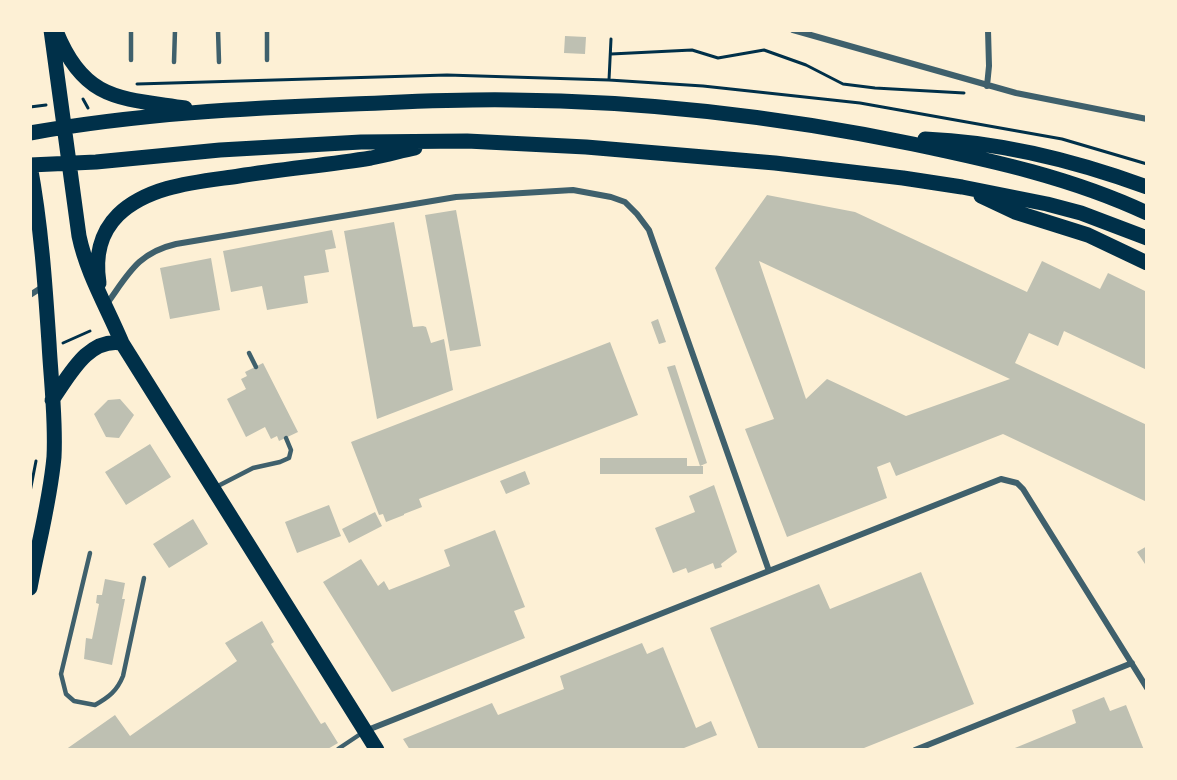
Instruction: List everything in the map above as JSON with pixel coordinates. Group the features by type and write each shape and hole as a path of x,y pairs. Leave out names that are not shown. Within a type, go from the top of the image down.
{"main road":[{"path":"54,30 74,66 92,84 105,92 129,100 208,111"},
{"path":"54,30 64,127 83,253 93,281 122,343 377,750"},
{"path":"30,133 100,121 208,111 464,99 637,106 697,111 879,137 1035,171 1092,190 1147,213"},
{"path":"879,137 953,140 1017,151 1099,170 1147,187"},
{"path":"106,306 99,280 99,247 111,224 119,215 142,199 158,192 194,183 372,158 448,141"},
{"path":"30,588 53,468 52,400 44,286 36,201 30,165 231,149 361,142 526,143 711,156 962,187 1082,213 1147,238"},
{"path":"962,187 1015,212 1088,235 1147,263"},
{"path":"52,400 86,354 107,342 122,343"}],"street":[{"path":"793,30 987,86 1147,119"},
{"path":"987,86 988,30"},
{"path":"106,306 145,256 159,248 176,244 456,197 573,190 618,199 625,202 649,230 769,571"},
{"path":"30,295 44,286"},
{"path":"365,731 1001,479 1017,483 1023,489 1147,688"},
{"path":"915,750 1131,663"}],"lane":[{"path":"131,30 131,60"},
{"path":"174,63 175,30"},
{"path":"218,30 219,62"},
{"path":"267,30 267,60"},
{"path":"249,353 255,366"},
{"path":"213,489 253,468 289,458 291,450 286,438"},
{"path":"90,553 61,674 66,694 74,700 95,705 111,696 119,686 144,579"},
{"path":"338,749 365,731"}],"path":[{"path":"609,80 611,39"},
{"path":"611,54 693,50 718,58 764,50 806,65 843,84 964,93"},
{"path":"83,99 90,112"},
{"path":"30,107 42,106"},
{"path":"61,344 90,331"}],"building":[{"path":"565,36 586,37 585,54 564,53"},
{"path":"767,195 855,212 1027,292 1042,261 1100,289 1108,273 1147,292 1145,310 1147,311 1147,370 1064,331 1058,346 1029,333 1015,363 1147,425 1147,502 1003,434 896,476 890,462 877,467 887,498 787,537 745,429 774,419 715,268","holes":["759,261 1010,379 906,416 827,379 806,399"]},
{"path":"456,210 481,346 450,351 425,215"},
{"path":"394,222 413,327 426,327 431,343 444,339 453,390 377,419 344,231"},
{"path":"332,230 336,248 325,250 329,272 304,276 308,303 267,310 262,286 231,292 223,251"},
{"path":"211,258 220,310 170,319 160,268"},
{"path":"658,319 666,342 659,344 651,322"},
{"path":"610,342 638,415 419,499 422,507 386,522 383,514 379,515 351,442"},
{"path":"263,363 298,432 279,441 277,436 271,439 265,427 246,437 227,399 246,389 241,379 247,376 245,372"},
{"path":"675,365 707,463 700,466 667,367"},
{"path":"120,399 134,415 119,438 106,437 94,414 108,400"},
{"path":"150,444 171,477 126,505 105,472"},
{"path":"600,458 687,458 687,466 703,466 703,474 600,474"},
{"path":"525,471 530,484 506,494 500,481"},
{"path":"714,485 737,552 721,564 722,567 715,569 713,563 688,573 686,568 673,573 655,528 695,512 689,496"},
{"path":"329,505 341,536 297,553 285,522"},
{"path":"375,512 382,526 349,543 342,529"},
{"path":"193,519 208,544 169,568 153,544"},
{"path":"495,530 525,607 514,611 525,638 392,692 323,582 361,559 378,586 384,581 389,590 450,566 444,550"},
{"path":"1147,546 1147,567 1137,552"},
{"path":"921,572 974,704 859,750 759,750 710,628 819,584 830,609"},
{"path":"105,579 125,583 122,599 125,599 112,665 84,659 86,638 92,639 99,604 96,603 97,595 102,595"},
{"path":"262,621 274,642 271,644 321,724 325,722 338,743 326,750 65,750 115,715 130,736 237,661 225,643"},
{"path":"642,643 647,654 663,647 696,728 711,721 717,735 684,748 685,750 410,750 403,739 492,703 498,715 564,689 560,676"},
{"path":"1104,697 1110,711 1126,705 1144,750 1010,750 1076,723 1072,710"}]}
